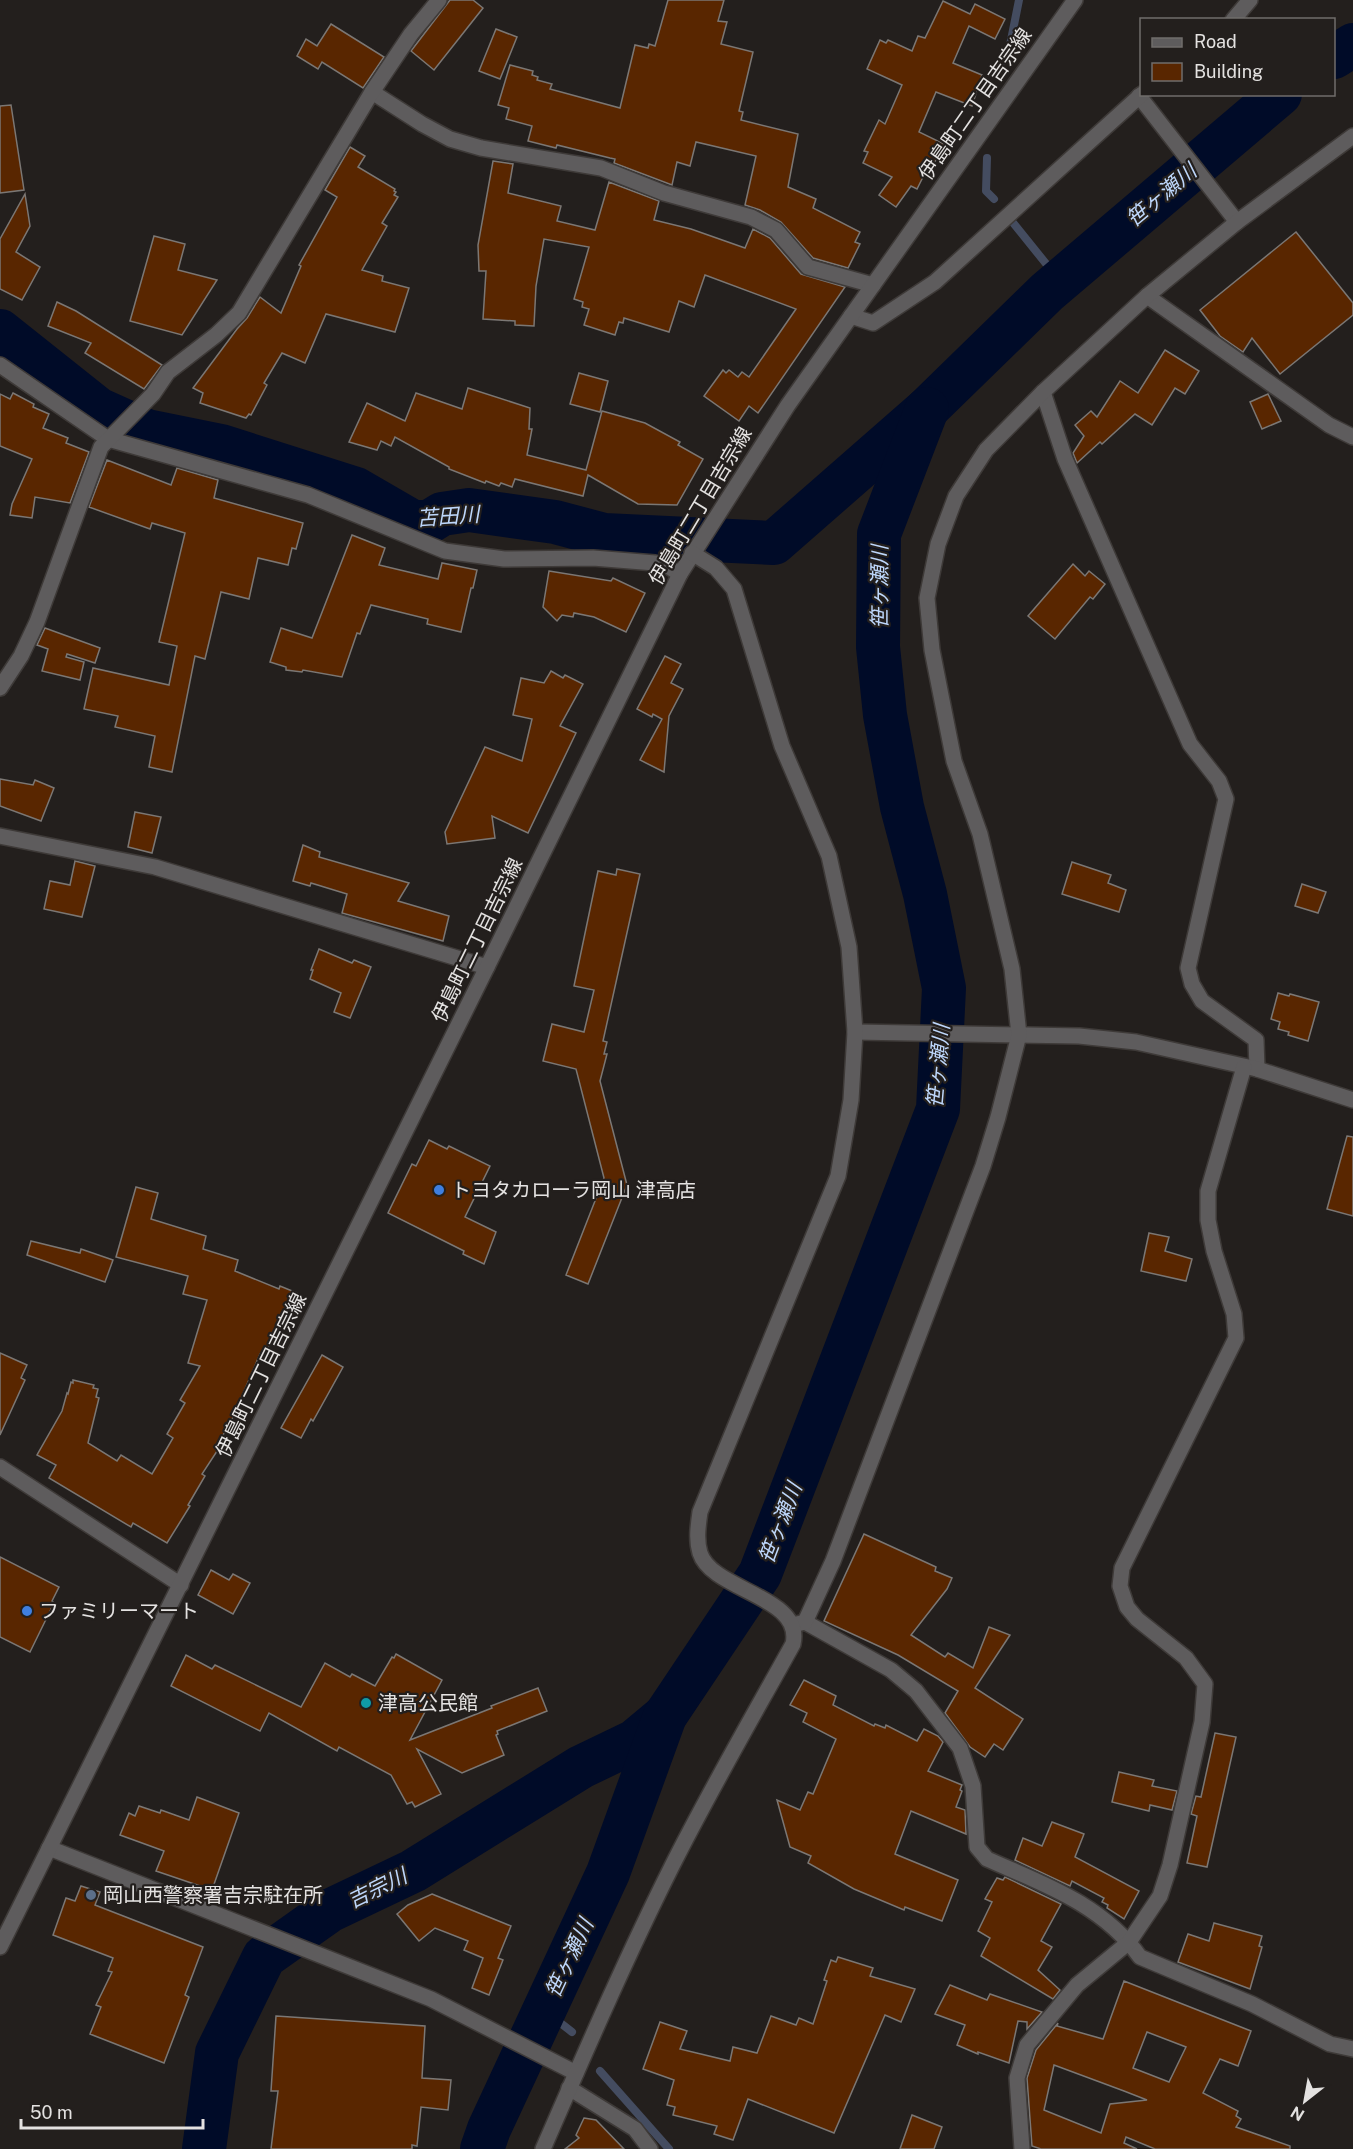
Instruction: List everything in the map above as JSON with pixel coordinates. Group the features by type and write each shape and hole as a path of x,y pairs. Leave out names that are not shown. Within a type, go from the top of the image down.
{"street":[{"path":"0,688 21,656 37,622 101,447 143,404 168,372 216,335 239,313 372,92 411,34 439,0"},
{"name":"伊島町二丁目吉宗線","path":"0,1947 680,574 711,522 788,405 1075,0"},
{"path":"1235,18 1250,0"},
{"path":"372,92 450,139 481,147 601,168 664,193 751,218 776,230 808,267 873,285"},
{"path":"851,316 873,323 935,282 1140,96"},
{"path":"1142,96 1234,218"},
{"path":"543,2149 671,1868 793,1644 795,1621 837,1551 983,1166 999,1117 1015,1035 1012,969 980,834 954,761 932,650 927,598 938,544 956,496 986,450 1043,392 1147,296 1234,218 1353,136"},
{"path":"1147,296 1329,425 1353,437"},
{"path":"0,366 112,435 308,495 445,551 504,558 593,558 655,563 666,565 680,574"},
{"path":"1022,2149 1017,2078 1027,2045 1077,1985 1130,1942 1160,1896 1170,1864 1202,1722 1205,1684 1186,1658 1137,1619 1127,1607 1120,1586 1122,1568 1236,1338 1234,1314 1214,1251 1208,1220 1208,1191 1251,1068 1256,1040 1202,1001 1192,984 1188,968 1226,798 1219,781 1190,744 1185,733 1065,459 1043,392"},
{"path":"692,553 716,568 734,589 782,746 829,856 849,947 855,1032 851,1100 838,1176 700,1512 697,1537 700,1555 712,1569 795,1621 891,1670 916,1691 960,1748 973,1786 977,1847 987,1859 1074,1898 1130,1942 1140,1956 1252,2004 1330,2044 1353,2049"},
{"path":"0,836 155,867 487,967"},
{"path":"855,1032 1079,1035 1136,1042 1251,1068 1353,1100"},
{"path":"0,1467 181,1585"},
{"path":"49,1848 431,1999 576,2073"},
{"path":"569,2088 635,2129 650,2149"}],"building":[{"path":"450,0 473,0 483,8 434,70 411,51"},
{"path":"668,0 724,0 718,21 727,22 721,44 753,52 739,111 743,112 741,120 798,134 788,187 816,199 813,208 860,232 855,242 860,244 848,268 813,258 781,222 760,210 745,205 756,156 696,142 690,166 677,162 672,185 614,163 615,159 557,145 556,148 528,141 532,126 506,119 509,108 498,105 510,65 533,71 532,75 538,77 537,80 552,84 550,89 620,108 635,45 648,48 649,44 655,46"},
{"path":"943,1 970,14 975,4 1005,19 995,39 969,26 953,63 982,75 972,106 936,92 919,132 944,144 927,177 924,175 917,189 911,186 896,207 879,195 892,177 863,163 868,152 864,151 879,120 885,124 902,85 867,69 880,40 886,43 888,40 912,51 918,36 925,38"},
{"path":"331,24 384,57 363,88 322,62 318,69 297,56 306,39 317,46"},
{"path":"496,29 517,37 500,79 479,71"},
{"path":"11,105 24,190 0,193 0,106"},
{"path":"350,147 365,156 358,167 395,189 394,195 398,197 382,223 387,226 362,270 383,276 382,281 409,288 395,332 326,314 305,363 282,353 264,383 267,385 251,415 249,414 246,418 200,403 203,393 193,388 247,318 260,297 281,313 301,266 299,265 337,197 325,190"},
{"path":"493,161 513,164 508,193 561,206 557,221 595,230 609,182 659,201 654,220 691,229 745,248 753,229 770,238 801,274 845,287 758,413 749,406 739,421 704,396 723,370 726,373 729,370 738,377 742,372 749,377 796,309 705,275 694,307 679,301 669,332 624,318 623,323 619,322 615,335 584,325 589,309 582,307 583,302 574,299 589,247 544,239 536,286 534,326 515,325 515,321 483,319 486,271 479,271 478,245"},
{"path":"25,194 30,226 16,252 40,267 22,300 0,289 0,239"},
{"path":"1296,232 1353,303 1353,315 1280,374 1252,338 1243,352 1220,336 1200,310"},
{"path":"154,236 185,244 178,270 217,280 182,335 130,321"},
{"path":"57,302 76,311 162,365 144,389 85,353 91,343 48,326"},
{"path":"1165,350 1199,371 1185,394 1175,388 1152,425 1135,414 1077,463 1073,453 1084,436 1075,425 1091,411 1097,417 1120,381 1138,393"},
{"path":"579,373 608,381 600,412 570,404"},
{"path":"468,388 530,408 529,429 532,429 527,455 586,470 602,411 645,423 680,442 678,445 703,459 677,505 638,504 588,475 583,496 515,479 512,487 501,483 499,486 449,469 395,437 391,446 381,441 377,450 349,442 367,403 405,421 416,393 462,409"},
{"path":"13,393 34,404 33,407 49,414 43,428 68,438 66,443 89,452 70,503 35,497 32,518 10,515 12,504 32,459 0,446 0,394 10,399"},
{"path":"1268,394 1281,421 1262,429 1250,402"},
{"path":"107,460 171,485 177,468 218,480 214,498 303,523 296,549 292,548 288,565 258,558 249,599 221,592 205,659 195,656 172,772 149,767 155,736 115,727 118,716 84,709 93,668 169,685 177,646 159,642 185,533 152,523 150,529 89,507"},
{"path":"352,535 385,548 379,565 438,579 442,563 477,570 461,632 427,624 428,619 371,605 360,634 357,633 342,677 303,670 302,672 286,670 286,667 270,662 281,628 312,638"},
{"path":"1073,564 1085,576 1089,571 1105,584 1093,599 1090,597 1055,639 1028,616"},
{"path":"549,571 611,581 613,578 645,593 626,632 594,617 574,613 573,617 562,615 557,621 543,607"},
{"path":"45,628 100,648 95,663 67,654 66,657 84,662 80,680 42,671 48,649 37,645"},
{"path":"665,656 681,664 671,683 683,689 669,716 664,772 640,760 662,719 653,714 652,717 637,709"},
{"path":"551,671 563,678 565,675 583,684 560,726 576,733 528,833 492,816 495,838 447,844 445,832 485,747 522,761 532,719 513,715 521,678 544,683"},
{"path":"0,779 33,785 35,780 54,788 41,821 0,806"},
{"path":"135,812 161,817 152,853 128,847"},
{"path":"303,845 320,852 319,857 409,883 398,901 449,916 443,941 342,913 347,894 311,883 310,886 293,881"},
{"path":"75,861 95,866 82,917 44,909 50,881 70,885"},
{"path":"1072,862 1111,875 1108,883 1126,890 1119,912 1062,894"},
{"path":"617,869 640,874 603,1041 607,1042 604,1054 607,1054 600,1081 627,1185 588,1284 566,1275 604,1178 576,1069 543,1061 552,1024 584,1032 594,990 574,986 598,871 616,875"},
{"path":"1302,884 1326,892 1318,913 1295,906"},
{"path":"319,949 352,963 354,960 371,967 350,1018 334,1012 341,993 310,979"},
{"path":"1278,993 1319,1002 1308,1041 1288,1035 1289,1032 1278,1029 1280,1022 1271,1019"},
{"path":"1347,1136 1353,1137 1353,1216 1327,1209"},
{"name":"トヨタカローラ岡山 津高店","path":"429,1140 447,1149 449,1146 490,1166 465,1217 496,1232 484,1264 463,1254 464,1251 388,1213 412,1164 416,1166"},
{"path":"136,1187 158,1193 151,1219 206,1236 203,1249 238,1260 235,1271 279,1289 280,1286 297,1293 284,1326 279,1324 264,1356 260,1354 237,1410 222,1437 225,1439 202,1474 205,1476 188,1505 190,1506 167,1543 133,1523 131,1527 49,1478 56,1465 37,1455 62,1411 73,1380 94,1385 93,1388 98,1389 96,1397 99,1398 88,1443 117,1461 121,1455 152,1474 173,1438 167,1434 185,1403 180,1400 200,1366 188,1363 207,1300 183,1294 188,1276 116,1257"},
{"path":"1149,1233 1169,1237 1165,1251 1192,1259 1186,1281 1141,1271"},
{"path":"31,1241 80,1253 81,1249 113,1260 105,1282 27,1255"},
{"path":"0,1353 27,1365 21,1378 25,1380 0,1435"},
{"path":"322,1355 343,1367 301,1438 281,1428"},
{"path":"864,1534 936,1567 935,1571 952,1578 947,1589 911,1635 945,1657 948,1653 973,1668 989,1627 1010,1635 975,1688 1023,1719 1003,1750 994,1744 985,1757 970,1747 945,1713 958,1691 898,1655 824,1621"},
{"name":"ファミリーマート","path":"0,1557 59,1587 52,1601 54,1603 30,1652 0,1637"},
{"path":"211,1570 229,1580 233,1574 250,1583 233,1614 198,1595"},
{"path":"396,1654 442,1680 410,1740 538,1688 547,1711 497,1731 496,1735 504,1755 462,1773 417,1749 441,1794 415,1807 412,1802 407,1804 391,1775 339,1747 337,1751 269,1713 260,1731 171,1686 186,1655 212,1669 215,1665 301,1707 325,1663 350,1677 352,1674 375,1686"},
{"path":"804,1680 836,1696 833,1705 874,1726 875,1724 885,1728 886,1725 917,1741 924,1729 938,1736 943,1742 928,1771 962,1785 956,1807 965,1810 966,1834 911,1811 895,1854 958,1880 942,1921 905,1907 904,1910 854,1889 808,1863 811,1856 790,1847 777,1800 800,1810 808,1792 813,1794 836,1739 803,1722 807,1713 790,1705"},
{"path":"1215,1733 1236,1737 1207,1867 1187,1863 1197,1816 1191,1814 1196,1796 1201,1797"},
{"path":"1119,1772 1154,1780 1152,1786 1177,1791 1172,1810 1150,1805 1149,1811 1112,1802"},
{"path":"197,1797 239,1813 212,1890 156,1871 164,1851 120,1835 129,1813 135,1816 139,1806 160,1813 161,1810 189,1820"},
{"path":"1052,1822 1084,1834 1075,1857 1139,1891 1124,1919 1107,1908 1108,1905 1102,1902 1104,1898 1072,1881 1070,1886 1015,1860 1023,1838 1042,1846"},
{"path":"1005,1877 1061,1904 1041,1941 1052,1947 1038,1970 1060,1990 1053,1999 981,1956 990,1938 978,1931 992,1902 985,1899 997,1878 1003,1880"},
{"path":"81,1886 100,1892 95,1905 203,1947 185,1995 189,1997 164,2063 90,2034 101,2007 96,2005 112,1972 108,1971 113,1958 53,1935 66,1898 75,1901"},
{"path":"432,1894 511,1926 498,1958 503,1960 489,1995 472,1988 483,1958 464,1950 468,1941 435,1928 419,1941 397,1914 408,1905"},
{"path":"1214,1923 1262,1936 1259,1946 1262,1947 1250,1989 1178,1962 1188,1934 1209,1941"},
{"path":"838,1957 873,1968 870,1976 915,1989 901,2022 885,2015 834,2133 748,2099 733,2140 714,2134 717,2126 673,2115 675,2107 667,2105 674,2080 643,2069 660,2022 687,2031 680,2049 730,2061 733,2047 757,2053 771,2016 796,2025 799,2018 813,2024 827,1981 824,1980 831,1960 836,1962"},
{"path":"1124,1981 1251,2031 1238,2066 1220,2059 1203,2093 1238,2111 1236,2116 1241,2119 1236,2127 1290,2146 1290,2149 1155,2149 1126,2137 1124,2143 1137,2149 1041,2149 1032,2146 1027,2078 1036,2050 1058,2023 1057,2026 1103,2039","holes":["1147,2032 1186,2047 1169,2082 1133,2068","1054,2065 1124,2091 1147,2100 1110,2104 1101,2133 1044,2110"]},
{"path":"950,1985 987,2000 990,1994 1042,2012 1027,2029 1027,2022 1018,2021 1009,2063 957,2045 965,2025 935,2014"},
{"path":"276,2016 425,2026 422,2078 451,2080 448,2110 421,2107 417,2146 412,2145 412,2149 271,2149 278,2091 271,2091"},
{"path":"912,2115 942,2127 934,2149 900,2149"},
{"path":"584,2118 596,2120 624,2149 565,2149 579,2138 576,2135"}],"waterway":[{"path":"996,74 1010,45 1019,0"},
{"name":"笹ヶ瀬川","path":"1335,56 1353,45"},
{"name":"苫田川","path":"0,331 98,409 147,431 221,446 356,489 413,522 429,522 442,514 469,510 555,522 604,535 774,543 927,409 1047,292 1278,96"},
{"path":"987,158 986,191 994,199"},
{"path":"1010,219 1060,281"},
{"name":"笹ヶ瀬川","path":"482,2149 489,2129 608,1873 665,1716 760,1574 938,1109 944,988 925,894 902,807 885,715 878,647 879,534 927,409"},
{"name":"吉宗川","path":"204,2149 217,2053 264,1957 329,1911 413,1871 581,1767 635,1741 665,1716"},
{"path":"545,2011 572,2032"},
{"path":"600,2071 669,2149"}],"place":[{"name":"トヨタカローラ岡山 津高店","path":"439,1190"},
{"name":"ファミリーマート","path":"27,1611"},
{"name":"津高公民館","path":"366,1703"},
{"name":"岡山西警察署吉宗駐在所","path":"91,1895"}]}
